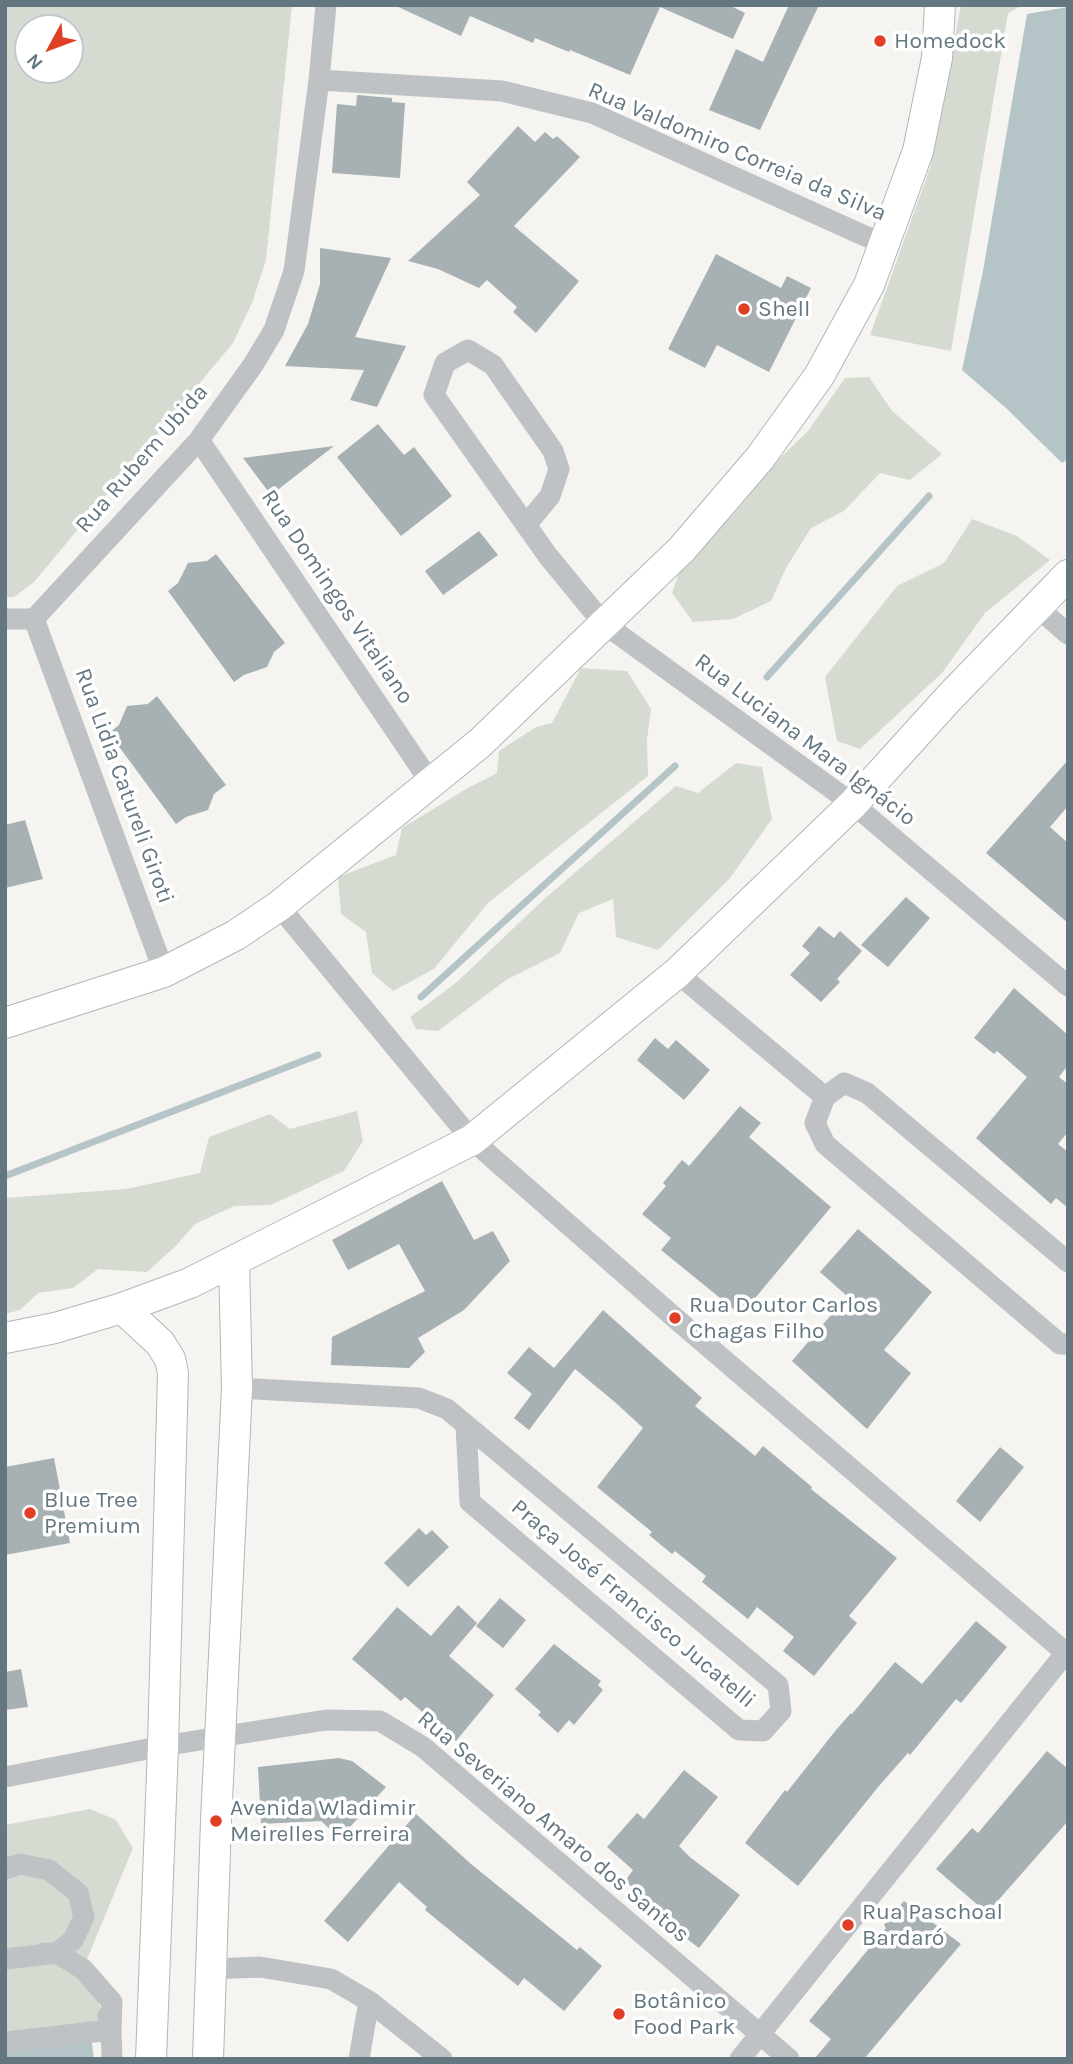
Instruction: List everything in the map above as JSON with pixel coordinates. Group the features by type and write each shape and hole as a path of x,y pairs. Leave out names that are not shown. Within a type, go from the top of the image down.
{"main road":[{"path":"5,1023 164,972 236,935 279,906 480,743 682,549 760,458 819,376 870,285 918,151 937,58 940,5"},
{"path":"5,1338 55,1328 122,1308 190,1283 472,1140 677,973 853,804 949,698 1068,575"},
{"path":"208,2059 237,1388 234,1261"},
{"path":"122,1308 160,1343 170,1359 173,1373 163,1746 150,2059"}],"street":[{"name":"Rua Rubem Ubida","path":"34,619 199,440 253,365 274,330 294,271 326,5"},
{"name":"Rua Valdomiro Correia da Silva","path":"319,80 502,91 592,113 885,245"},
{"name":"Rua Luciana Mara Ignácio","path":"526,525 550,496 559,469 553,451 493,365 468,350 445,363 434,395 526,525 603,624 853,804 1068,986"},
{"name":"Rua Domingos Vitaliano","path":"199,440 431,783"},
{"path":"1037,607 1068,634"},
{"path":"5,619 34,619"},
{"name":"Rua Lidia Catureli Giroti","path":"34,619 164,972"},
{"path":"279,906 472,1140 685,1327 1067,1652 740,2059"},
{"path":"677,973 825,1097"},
{"path":"1068,1262 867,1093 844,1083 825,1097 815,1123 825,1144 1060,1344 1068,1344"},
{"name":"Praça José Francisco Jucatelli","path":"237,1388 419,1398 447,1409 778,1685 781,1711 764,1731 739,1730 470,1502 466,1426"},
{"name":"Rua Severiano Amaro dos Santos","path":"5,1777 163,1746 326,1720 380,1721 423,1747 789,2059"},
{"path":"5,1869 20,1864 49,1870 78,1893 84,1917 73,1940 57,1953 5,1959"},
{"path":"5,1952 57,1953 72,1957 103,1997 111,2030 112,2059"},
{"path":"211,1969 260,1967 331,1979 369,2001 442,2059"},
{"path":"359,2059 369,2001"},
{"path":"5,2042 111,2030"}],"shaded area":[{"path":"5,5 292,5 266,260 252,303 233,343 34,582 14,597 5,597"},
{"path":"961,5 1023,5 1008,13 951,351 870,335 930,168"},
{"path":"1068,7 1068,459 1062,463 1006,408 962,370 983,271 1027,14"},
{"path":"869,377 892,411 942,454 910,480 880,473 844,511 811,528 786,568 771,601 733,619 693,622 672,593 683,561 732,516 780,458 808,431 845,378"},
{"path":"972,519 1017,536 1050,560 985,613 942,673 860,749 837,741 825,677 897,586 944,563"},
{"path":"581,668 627,671 651,709 647,740 648,776 488,903 434,969 393,991 372,973 366,932 341,914 338,877 396,855 402,828 497,773 499,751 536,727 552,723"},
{"path":"736,763 762,767 772,819 730,878 658,950 616,937 613,899 579,913 560,953 506,980 438,1031 416,1029 410,1017 457,982 543,900 676,786 698,793"},
{"path":"357,1111 363,1141 344,1171 271,1205 234,1206 195,1224 176,1246 147,1272 98,1269 73,1288 38,1293 20,1310 5,1314 5,1198 126,1189 200,1173 209,1137 270,1114 290,1129"},
{"path":"90,1809 116,1820 133,1848 83,1969 111,2030 5,2059 5,1825"},
{"path":"91,2036 94,2059 5,2059 5,2050"}],"building":[{"path":"394,5 729,5 745,13 733,39 660,7 630,75 535,38 533,43 470,16 461,36"},
{"path":"789,5 819,5 760,130 709,110 736,49 763,62"},
{"path":"357,95 392,98 392,102 405,103 400,178 332,173 337,104 356,106"},
{"path":"518,126 535,142 545,132 553,139 557,136 580,157 514,226 579,281 536,333 513,312 517,307 487,280 479,288 438,269 408,261 480,195 467,182"},
{"path":"320,248 391,258 355,337 406,346 377,407 350,400 364,370 285,366 308,324 320,284"},
{"name":"Shell","path":"716,254 781,288 787,276 811,288 769,372 717,345 705,368 668,349"},
{"path":"378,424 404,455 414,447 452,496 401,536 337,457"},
{"path":"334,446 271,495 243,458"},
{"path":"479,531 498,555 443,595 425,571"},
{"path":"216,554 285,643 274,652 267,667 244,675 234,682 168,591 178,583 188,563 207,561"},
{"path":"157,696 226,785 214,794 208,810 186,817 176,824 109,733 119,725 127,706 148,704"},
{"path":"1068,760 1068,806 1050,827 1068,843 1068,923 986,853"},
{"path":"25,820 43,879 5,888 5,825"},
{"path":"906,897 930,918 888,967 861,945"},
{"path":"819,926 834,938 840,931 862,951 837,979 840,982 821,1002 790,975 810,953 802,946"},
{"path":"1014,988 1068,1035 1068,1065 1059,1077 1068,1084 1068,1132 1058,1144 1068,1152 1068,1208 1056,1198 1051,1204 976,1138 1027,1077 997,1051 994,1054 974,1038"},
{"path":"655,1038 668,1049 676,1040 710,1070 684,1100 637,1060"},
{"path":"740,1106 761,1123 749,1137 831,1207 741,1315 661,1250 671,1238 642,1214 666,1186 663,1183 682,1160 689,1166"},
{"path":"442,1181 474,1240 493,1231 510,1261 464,1310 418,1338 425,1352 409,1368 331,1365 332,1337 425,1291 399,1244 348,1270 332,1240"},
{"path":"858,1229 932,1292 884,1350 911,1373 867,1429 792,1361 847,1296 820,1272"},
{"path":"603,1310 702,1398 695,1406 755,1456 763,1446 812,1487 811,1489 897,1558 849,1616 857,1623 814,1676 783,1651 794,1637 757,1607 748,1619 702,1582 706,1576 675,1551 672,1554 649,1535 652,1532 597,1487 643,1428 616,1403 575,1369 529,1430 514,1418 532,1394 507,1373 529,1347 554,1368"},
{"path":"1000,1447 1024,1467 980,1522 956,1501"},
{"path":"54,1458 70,1543 5,1555 5,1467"},
{"path":"419,1528 426,1535 432,1530 449,1547 408,1587 384,1563"},
{"path":"500,1598 526,1620 503,1648 476,1626"},
{"path":"458,1605 477,1623 449,1656 494,1695 456,1741 405,1697 401,1701 352,1659 397,1607 431,1636"},
{"path":"976,1621 1007,1647 961,1703 956,1699 910,1755 908,1753 879,1786 798,1886 745,1843 785,1790 787,1792 895,1662 922,1684"},
{"path":"554,1644 601,1681 598,1685 603,1690 574,1725 569,1720 558,1733 538,1715 541,1712 515,1689"},
{"path":"21,1669 28,1707 5,1710 5,1672"},
{"path":"1047,1751 1068,1769 1068,1821 987,1913 936,1869 972,1828 978,1833"},
{"path":"339,1758 352,1761 386,1787 340,1838 321,1821 261,1824 258,1767"},
{"path":"684,1770 718,1797 679,1846 740,1895 699,1948 674,1929 677,1925 625,1881 633,1870 607,1847 637,1813 644,1819"},
{"path":"416,1814 471,1864 577,1950 580,1947 602,1966 564,2011 524,1978 518,1986 425,1910 427,1907 399,1882 348,1942 324,1921"},
{"path":"904,1901 961,1944 864,2059 814,2059 831,2039 809,2021 886,1928 884,1925"}],"waterway":[{"path":"767,677 929,496"},
{"path":"421,997 675,766"},
{"path":"5,1176 318,1055"}],"place":[{"name":"Homedock","path":"880,41"},
{"name":"Shell","path":"744,309"},
{"name":"Rua Doutor Carlos Chagas Filho","path":"675,1318"},
{"name":"Blue Tree Premium","path":"30,1513"},
{"name":"Avenida Wladimir Meirelles Ferreira","path":"216,1821"},
{"name":"Rua Paschoal Bardaró","path":"848,1925"},
{"name":"Botânico Food Park","path":"619,2014"}]}
